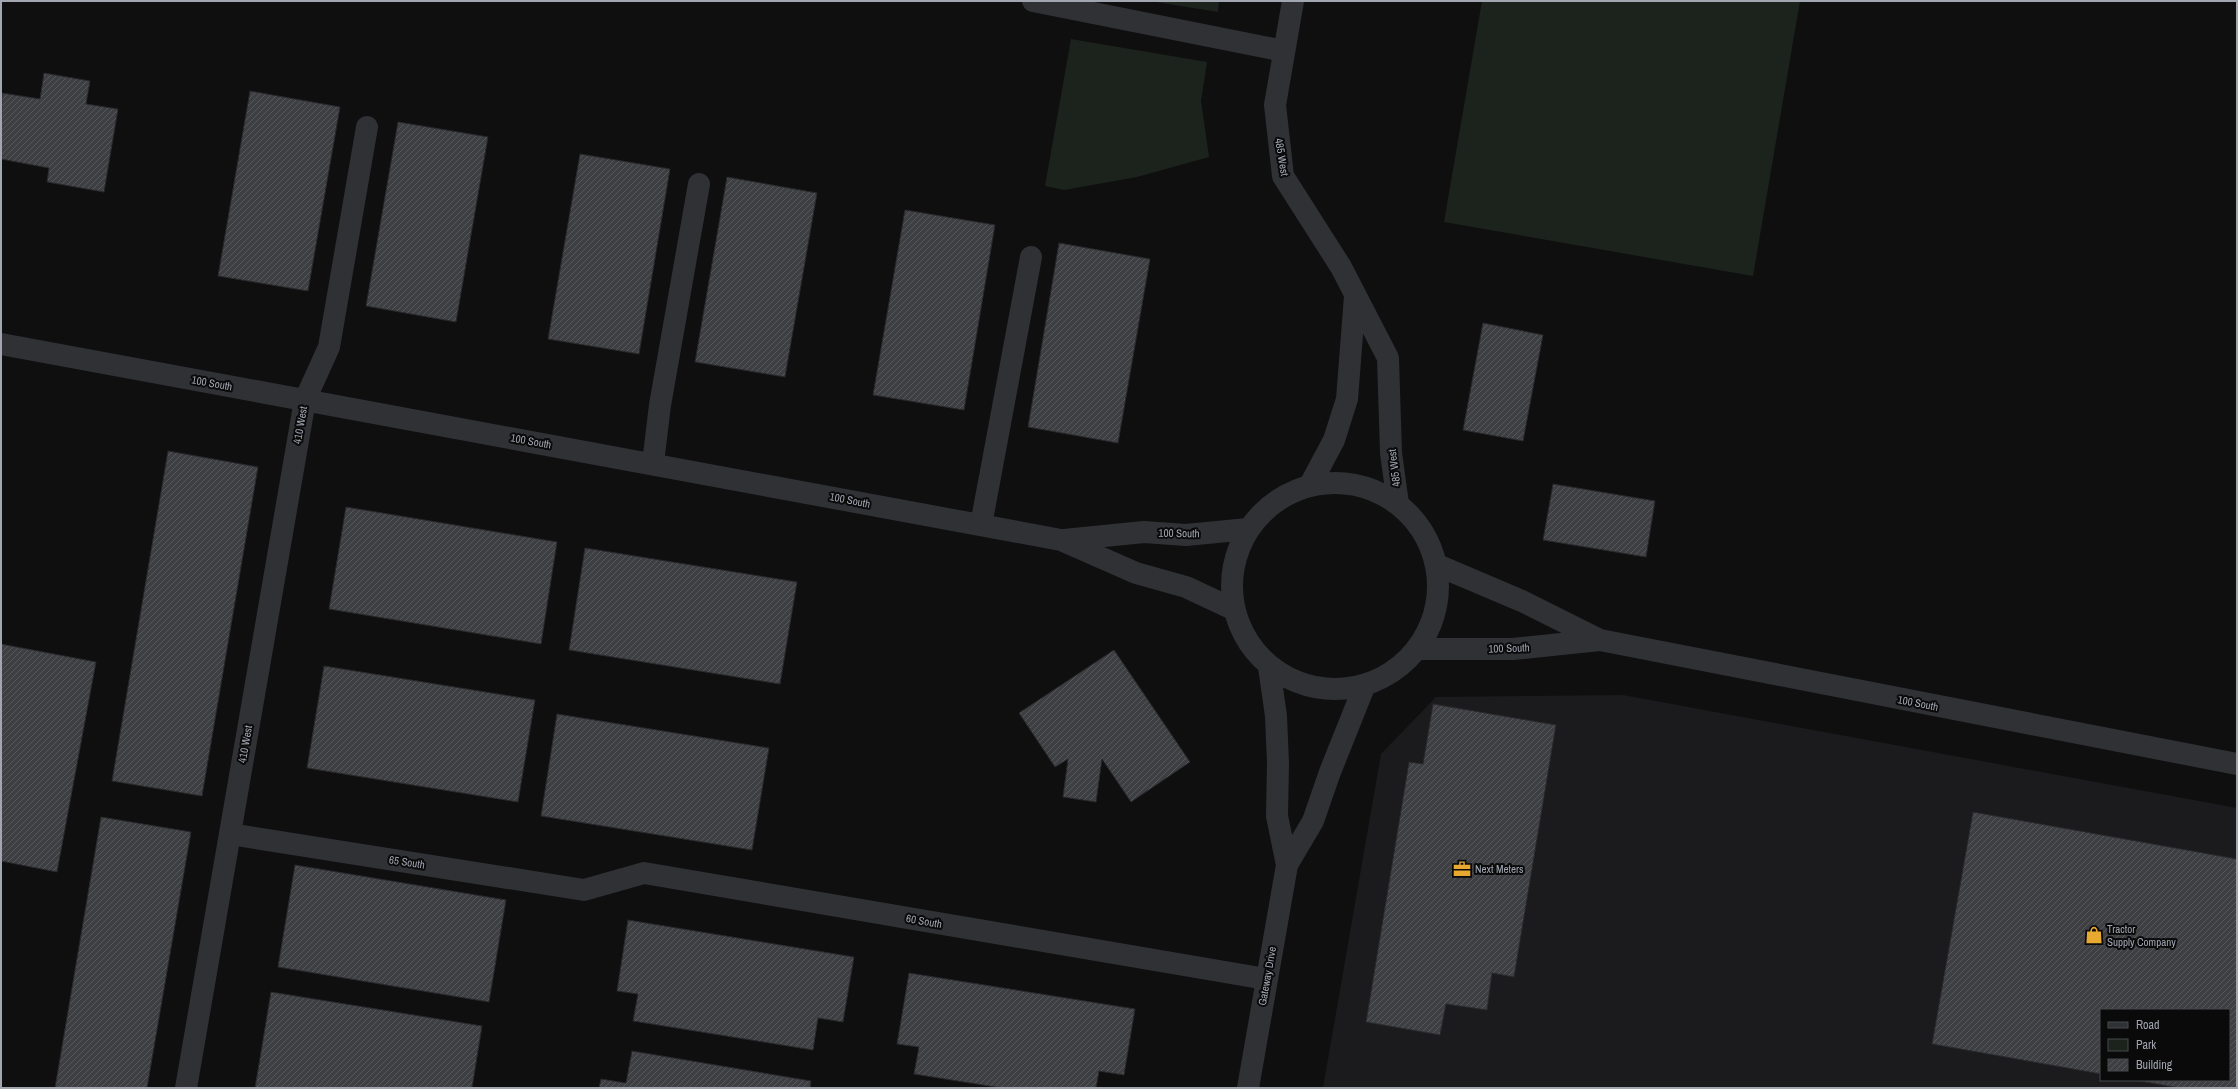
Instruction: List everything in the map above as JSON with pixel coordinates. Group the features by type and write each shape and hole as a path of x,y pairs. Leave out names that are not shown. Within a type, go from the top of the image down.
{"street":[{"path":"1033,1 1284,51"},
{"name":"485 West","path":"1293,1 1275,105 1283,176 1341,267 1388,358 1391,453 1398,504"},
{"name":"410 West","path":"186,1088 305,400 329,347 367,127"},
{"path":"653,463 660,405 699,184"},
{"path":"981,525 1031,256"},
{"path":"1310,485 1334,440 1347,398 1355,296"},
{"name":"100 South","path":"1,344 653,463 1061,540 1136,573 1186,587 1233,609"},
{"path":"1341,483 1371,489 1398,504 1416,521 1429,542 1437,565 1439,594 1432,623 1418,649 1394,672 1364,686 1331,690 1298,684 1269,667 1246,641 1233,609 1231,581 1236,554 1248,529 1265,510 1286,495 1310,485 1341,483"},
{"name":"100 South","path":"1061,540 1144,532 1186,535 1248,529"},
{"name":"100 South","path":"1437,565 1522,601 1600,640 2237,764"},
{"name":"100 South","path":"1418,649 1513,649 1600,640"},
{"name":"Gateway Drive","path":"1269,667 1276,724 1277,816 1287,865"},
{"name":"Gateway Drive","path":"1248,1088 1287,865 1313,821 1330,772 1364,686"},
{"name":"65 South","path":"230,834 584,890"},
{"name":"60 South","path":"584,890 644,873 1266,979"}],"shaded area":[{"path":"1623,695 2237,808 2237,1088 1323,1088 1381,754 1436,697"}],"green space":[{"path":"1150,1 1219,1 1218,12"},
{"path":"1482,1 1800,1 1753,276 1444,222"},
{"path":"1071,39 1207,62 1201,101 1209,157 1137,177 1064,190 1045,186"}],"building":[{"path":"44,73 90,81 86,104 118,109 104,192 47,182 49,168 1,159 2,93 40,99"},
{"path":"250,91 340,107 308,291 218,276"},
{"path":"398,122 488,137 456,322 366,306"},
{"path":"580,154 670,169 639,354 548,339"},
{"path":"727,177 817,193 785,377 695,362"},
{"path":"905,210 995,225 964,410 873,395"},
{"path":"1059,243 1150,259 1118,443 1028,427"},
{"path":"1483,323 1543,335 1523,441 1463,430"},
{"path":"168,451 258,467 202,796 112,781"},
{"path":"1553,484 1655,501 1646,557 1543,540"},
{"path":"346,507 557,542 541,644 329,609"},
{"path":"585,548 797,582 780,684 569,650"},
{"path":"1,644 96,662 57,872 1,861"},
{"path":"1114,650 1190,762 1131,802 1102,759 1096,802 1063,797 1068,759 1055,767 1019,713"},
{"path":"324,666 535,700 518,802 307,768"},
{"name":"Next Meters","path":"1433,704 1556,725 1514,977 1492,973 1487,1010 1446,1004 1440,1035 1366,1022 1409,762 1423,764"},
{"path":"557,714 769,748 752,850 541,816"},
{"name":"Tractor Supply Company","path":"1973,812 2237,859 2237,1088 2179,1088 2140,1081 2230,1081 2230,1009 2100,1009 2100,1074 1932,1044"},
{"path":"101,817 191,832 147,1088 55,1088"},
{"path":"295,865 506,900 489,1002 278,967"},
{"path":"628,920 854,957 843,1022 818,1018 813,1050 633,1021 638,994 617,991"},
{"path":"909,973 1135,1009 1124,1075 1099,1071 1096,1088 1002,1088 914,1074 919,1047 897,1044"},
{"path":"271,992 482,1026 472,1088 255,1088"},
{"path":"632,1051 811,1081 810,1088 599,1088 601,1079 626,1083"}],"place":[{"name":"Next Meters","path":"1462,869"},
{"name":"Tractor Supply Company","path":"2094,935"}]}
